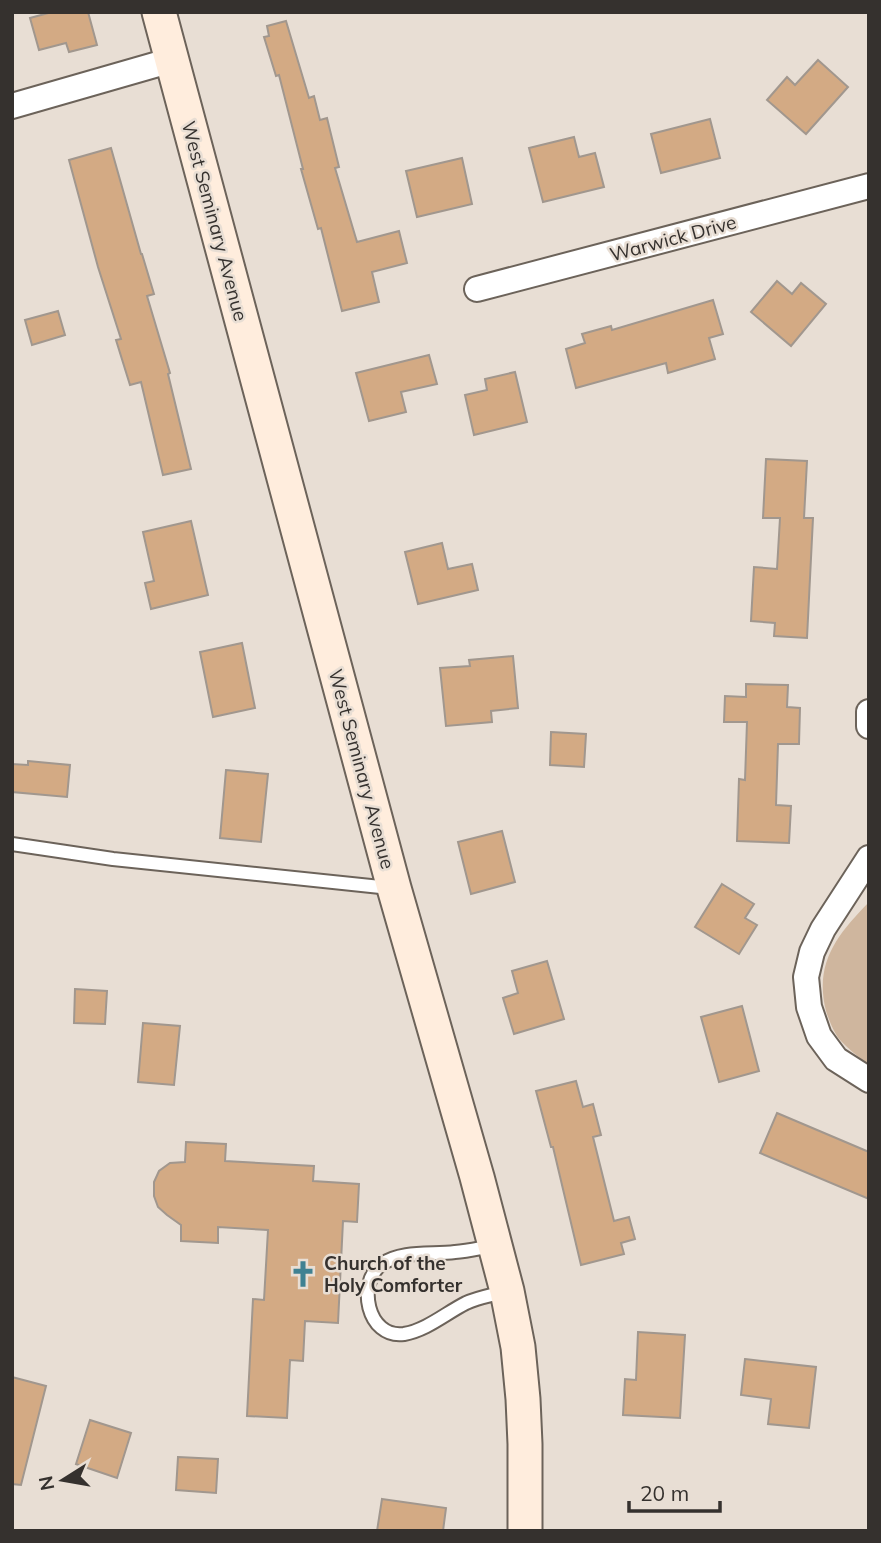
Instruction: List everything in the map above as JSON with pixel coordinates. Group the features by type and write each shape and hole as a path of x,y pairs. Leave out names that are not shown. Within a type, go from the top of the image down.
{"main road":[{"name":"West Seminary Avenue","path":"159,12 394,888 496,1245 518,1347 525,1444 525,1531"}],"street":[{"path":"12,106 172,60"},
{"name":"Warwick Drive","path":"477,289 869,186"},
{"path":"869,712 869,726"},
{"path":"869,858 823,929 812,952 807,978 809,1007 820,1036 836,1059 869,1080"}],"lane":[{"path":"12,844 113,859 394,888"},
{"path":"496,1245 458,1252 398,1256 380,1265 370,1282 368,1305 375,1322 390,1333 404,1334 424,1327 468,1302 507,1291"}],"shaded area":[{"path":"869,902 869,1063 864,1062 846,1046 832,1026 826,1011 823,978 826,964 838,938"}],"building":[{"path":"52,12 88,12 97,45 69,52 66,43 39,50 30,18"},
{"path":"286,21 309,98 314,96 320,120 327,118 339,167 335,168 357,242 399,231 407,263 372,272 379,302 342,311 321,228 318,229 301,169 279,75 276,76 264,37 269,36 267,26"},
{"path":"818,60 848,87 806,134 767,100 787,77 795,85"},
{"path":"710,119 720,158 661,173 651,134"},
{"path":"574,137 579,157 595,153 604,187 543,202 529,148"},
{"path":"111,148 154,294 147,296 170,373 168,374 191,469 163,475 141,382 130,385 116,340 121,339 69,160"},
{"path":"462,158 472,204 417,217 406,171"},
{"path":"777,281 792,294 801,283 826,304 791,346 751,312"},
{"path":"713,300 723,334 709,338 715,359 668,373 666,363 576,388 566,349 585,343 582,334 611,326 612,330"},
{"path":"58,311 65,335 32,345 25,320"},
{"path":"429,355 437,384 401,392 406,412 369,421 356,373"},
{"path":"515,372 527,422 474,435 465,395 487,390 485,379"},
{"path":"766,459 807,461 804,518 813,518 807,638 774,636 775,623 751,621 754,567 777,569 780,518 763,518"},
{"path":"191,521 208,595 151,609 145,583 154,581 143,532"},
{"path":"442,543 448,569 472,564 478,590 418,604 405,552"},
{"path":"242,643 255,708 213,717 200,652"},
{"path":"513,656 518,708 491,711 492,722 446,726 440,668 470,666 469,660"},
{"path":"746,684 788,685 787,707 800,708 799,744 778,744 776,805 791,806 789,843 737,841 739,779 745,780 747,722 724,722 725,696 746,697"},
{"path":"551,732 586,734 584,767 550,765"},
{"path":"28,761 70,765 67,797 12,792 12,764 28,765"},
{"path":"226,770 268,774 261,842 220,838"},
{"path":"502,831 515,882 471,894 458,842"},
{"path":"722,884 754,904 745,918 757,925 739,954 695,927"},
{"path":"547,961 564,1019 514,1034 503,998 518,993 512,971"},
{"path":"75,989 107,991 105,1024 74,1023"},
{"path":"742,1006 759,1071 719,1082 701,1017"},
{"path":"143,1023 180,1026 174,1085 138,1082"},
{"path":"576,1081 583,1107 593,1104 601,1135 593,1137 614,1221 629,1217 635,1239 621,1243 624,1254 581,1265 553,1147 536,1091"},
{"path":"777,1113 869,1152 869,1199 760,1153"},
{"name":"Church of the Holy Comforter","path":"186,1142 226,1144 225,1161 314,1166 313,1181 359,1184 357,1222 343,1221 338,1323 305,1321 303,1361 290,1360 287,1418 247,1416 253,1299 264,1300 268,1230 218,1227 218,1243 181,1241 181,1225 158,1207 154,1196 154,1182 159,1171 170,1163 185,1162"},
{"path":"638,1332 685,1335 680,1418 623,1415 625,1379 636,1380"},
{"path":"745,1359 816,1367 809,1428 768,1424 771,1399 741,1395"},
{"path":"12,1377 46,1386 21,1485 12,1484"},
{"path":"90,1420 131,1433 117,1478 76,1464"},
{"path":"178,1457 218,1459 216,1493 176,1490"},
{"path":"382,1499 446,1508 443,1531 377,1531"}],"place":[{"name":"Church of the Holy Comforter","path":"303,1274"}]}
